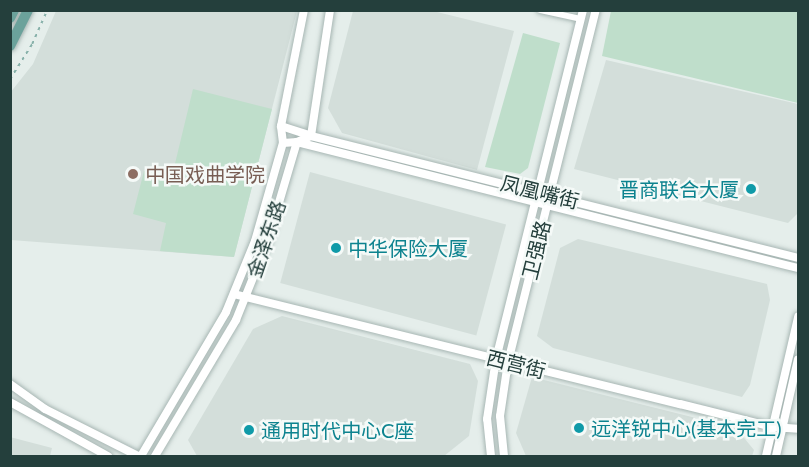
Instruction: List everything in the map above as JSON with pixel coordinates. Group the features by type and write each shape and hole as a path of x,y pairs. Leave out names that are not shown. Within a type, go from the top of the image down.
{"main road":[{"path":"10,18 14,10"},
{"path":"10,46 28,10"}],"street":[{"name":"金泽东路","path":"140,456 214,334 234,294 261,222 283,143 281,126 304,10"},
{"path":"297,142 311,136 330,10"},
{"path":"540,10 581,19"},
{"name":"卫强路","path":"491,456 488,419 496,359 583,10"},
{"name":"卫强路","path":"504,456 500,416 508,362 596,10"},
{"name":"凤凰嘴街","path":"281,126 311,136 798,258"},
{"name":"金泽东路","path":"155,456 236,320 271,233 297,142"},
{"name":"凤凰嘴街","path":"283,143 297,142 798,268"},
{"name":"西营街","path":"234,294 772,427 798,429"},
{"path":"766,456 798,317"},
{"path":"776,456 798,358"},
{"path":"10,384 45,409 140,456"},
{"path":"10,402 72,439 108,456"}],"path":[{"path":"10,79 32,44 47,10"}],"shaded area":[{"name":"中国戏曲学院","path":"56,11 297,11 234,257 11,240 10,93 33,64"},
{"path":"353,11 433,11 514,31 477,170 342,133 328,108"},
{"path":"606,60 798,104 798,213 788,223 574,169"},
{"path":"310,172 506,225 476,336 280,283"},
{"path":"578,239 767,284 770,300 750,385 742,397 553,348 537,336 560,248"},
{"path":"282,316 470,364 478,381 469,436 444,456 197,456 188,440 253,329"},
{"path":"532,377 736,428 754,450 752,456 526,456 516,433"},
{"path":"10,437 52,448 50,456 11,456"}],"green space":[{"path":"611,11 798,11 798,103 602,56"},
{"path":"523,33 560,43 528,168 520,174 485,167"},
{"path":"193,89 272,109 234,257 160,251 166,223 133,214 144,171 172,176"}],"place":[{"name":"中国戏曲学院","path":"133,174"},
{"name":"晋商联合大厦","path":"751,189"},
{"name":"中华保险大厦","path":"336,248"},
{"name":"远洋锐中心(基本完工)","path":"579,428"},
{"name":"通用时代中心C座","path":"249,430"}]}
